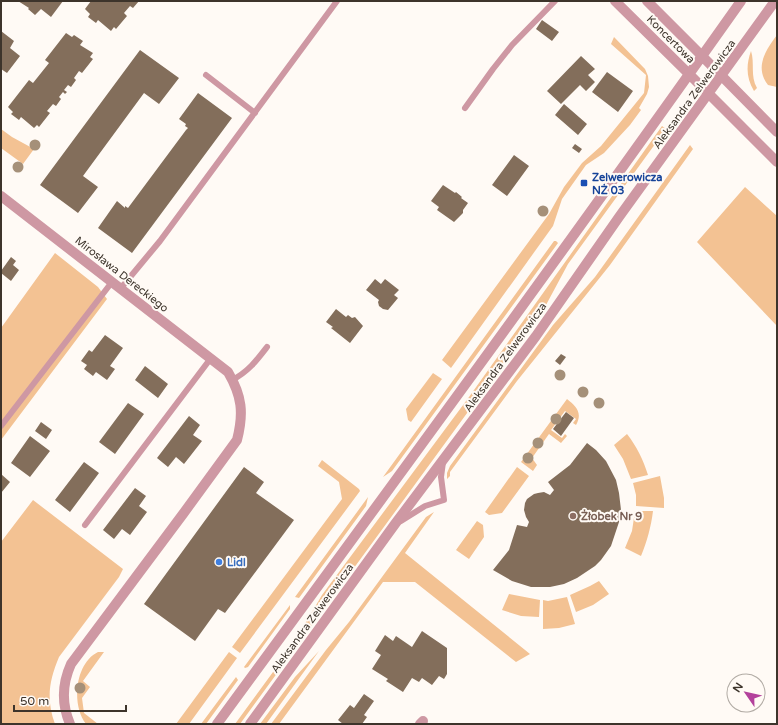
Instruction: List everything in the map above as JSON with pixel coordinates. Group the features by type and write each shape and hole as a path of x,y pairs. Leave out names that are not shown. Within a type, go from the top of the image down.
{"street":[{"name":"Koncertowa","path":"616,1 777,162"},
{"name":"Koncertowa","path":"647,1 777,132"},
{"name":"Aleksandra Zelwerowicza","path":"217,724 460,394 741,1"},
{"name":"Aleksandra Zelwerowicza","path":"250,724 395,524 536,336 619,217 775,1"},
{"name":"Mirosława Dereckiego","path":"1,196 211,358 230,376"},
{"path":"70,724 65,712 63,688 65,677 71,664 237,440 241,425 240,399 230,376"}],"lane":[{"path":"121,288 160,241 338,1"},
{"path":"465,108 512,44 554,1"},
{"path":"206,75 255,113"},
{"path":"1,426 112,282"},
{"path":"230,376 242,375 251,367 267,347"},
{"path":"85,525 211,358"},
{"path":"395,524 425,506 444,500 441,477 443,460"}],"shaded area":[{"path":"777,35 777,87 768,85 762,72 762,65 763,59 769,47"},
{"path":"614,37 645,69 648,76 649,87 647,94 639,108 641,110 630,125 604,153 586,165 562,199 553,226 451,368 442,360 549,214 564,187 582,163 601,146 644,93 646,75 611,44"},
{"path":"751,51 753,60 753,74 757,88 754,91 748,76 748,61"},
{"path":"662,126 666,129 568,264 546,305 240,724 235,724 292,646 322,595 469,397"},
{"path":"1,129 34,149 23,164 1,148"},
{"path":"690,145 693,149 610,265 517,381 450,472 450,476 447,479 447,473 450,466 553,325 595,277"},
{"path":"745,187 777,216 777,326 697,242"},
{"path":"554,241 558,243 392,471 383,477"},
{"path":"55,253 98,287 107,299 1,440 1,328"},
{"path":"433,373 442,379 411,422 408,420 406,409"},
{"path":"567,399 578,410 578,421 576,425 573,423 576,419 565,411 551,430 562,438 565,434 567,436 561,443 549,434 532,458 537,465 533,471 521,462"},
{"path":"627,434 639,453 648,475 631,479 623,459 614,445"},
{"path":"322,460 360,491 240,653 232,647 342,499 339,482 318,466"},
{"path":"517,467 529,476 502,513 489,515 485,512"},
{"path":"660,476 664,498 664,508 636,506 636,495 633,483"},
{"path":"368,497 366,506 299,598 295,597"},
{"path":"33,500 123,569 119,577 59,657 53,674 50,690 50,706 55,724 1,724 1,542"},
{"path":"635,511 653,511 641,556 625,548 632,531"},
{"path":"434,512 405,553 530,654 516,662 415,582 383,582 279,724 271,724 326,650 349,622 426,517"},
{"path":"477,521 483,525 484,537 469,559 456,550"},
{"path":"599,581 609,594 593,605 576,612 570,595"},
{"path":"509,594 540,600 539,617 521,616 502,610"},
{"path":"567,597 575,624 559,628 543,629 543,600 548,601"},
{"path":"290,605 290,609 248,667 245,668 244,667"},
{"path":"319,651 266,724 260,724 295,677"},
{"path":"98,652 104,652 83,681 90,687 82,698 84,713 98,724 86,724 81,716 78,706 78,685 84,665 90,657"},
{"path":"229,652 237,658 189,724 176,724"},
{"path":"236,677 238,680 206,724 201,724"}],"building":[{"path":"18,1 63,1 51,17 41,9 35,15 28,9 29,8"},
{"path":"91,1 139,1 133,8 130,6 124,13 127,16 116,29 114,27 111,31 98,20 96,23 88,17 90,14 85,9"},
{"path":"542,20 559,32 552,41 536,29"},
{"path":"1,31 14,41 10,48 20,56 7,73 1,69"},
{"path":"66,33 72,37 74,35 83,41 80,45 93,53 90,57 93,59 82,73 79,71 74,78 76,80 71,87 68,85 64,90 67,92 65,94 63,92 59,97 61,99 56,106 53,104 47,111 50,113 39,127 37,125 34,128 21,117 19,120 11,114 13,112 8,107 29,80 33,83 49,63 45,60"},
{"path":"140,50 179,78 159,104 144,93 83,176 98,187 78,213 40,185"},
{"path":"581,56 595,69 588,75 595,82 586,91 580,85 561,104 547,91"},
{"path":"607,72 633,91 618,112 592,92"},
{"path":"198,93 232,118 132,253 98,228 117,201 125,208 125,206 128,208 188,128 185,126 186,124 179,119"},
{"path":"564,104 587,124 578,135 555,115"},
{"path":"575,144 582,149 579,153 572,148"},
{"path":"514,155 529,166 507,196 492,185"},
{"path":"443,185 455,193 456,192 468,203 463,210 463,213 454,222 437,210 439,207 431,201"},
{"path":"11,257 16,261 13,265 19,270 11,281 1,273 1,271"},
{"path":"375,279 381,284 385,279 399,290 394,295 398,298 388,310 379,306 379,300 366,290"},
{"path":"336,309 346,317 348,315 352,318 355,317 363,326 350,343 331,328 333,327 326,322"},
{"path":"105,335 123,348 110,366 115,369 107,380 96,372 93,376 84,369 87,365 81,361 89,350 92,352"},
{"path":"561,354 566,357 560,365 555,361"},
{"path":"145,366 168,384 158,398 135,380"},
{"path":"128,403 144,414 115,454 99,442"},
{"path":"566,412 574,418 561,436 553,429"},
{"path":"189,416 200,425 193,435 202,441 184,464 176,457 168,467 157,458"},
{"path":"41,422 52,430 46,439 35,431"},
{"path":"30,436 50,451 30,477 11,463"},
{"name":"Żłobek Nr 9","path":"587,443 606,461 616,480 619,493 621,510 619,522 611,546 601,560 577,578 564,584 550,587 531,587 512,581 493,570 509,550 517,525 527,527 529,522 524,510 527,499 538,493 544,492 550,495 554,490 548,482 570,465"},
{"path":"84,462 99,473 70,512 55,500"},
{"name":"Lidl","path":"244,467 264,482 256,493 294,520 225,613 218,609 195,641 144,604"},
{"path":"1,474 10,482 1,493"},
{"path":"135,488 146,496 139,506 147,512 130,535 122,529 114,539 103,530"},
{"path":"422,631 447,648 447,674 444,679 439,676 432,685 422,678 419,682 412,678 403,692 386,681 388,679 372,669 381,655 375,651 385,635 393,641 396,636 412,647"},
{"path":"364,694 374,701 364,715 367,717 362,724 343,724 338,720 350,705 354,708"}],"place":[{"name":"Zelwerowicza NŻ 03","path":"584,183"},
{"name":"Żłobek Nr 9","path":"573,516"},
{"name":"Lidl","path":"219,562"}]}
